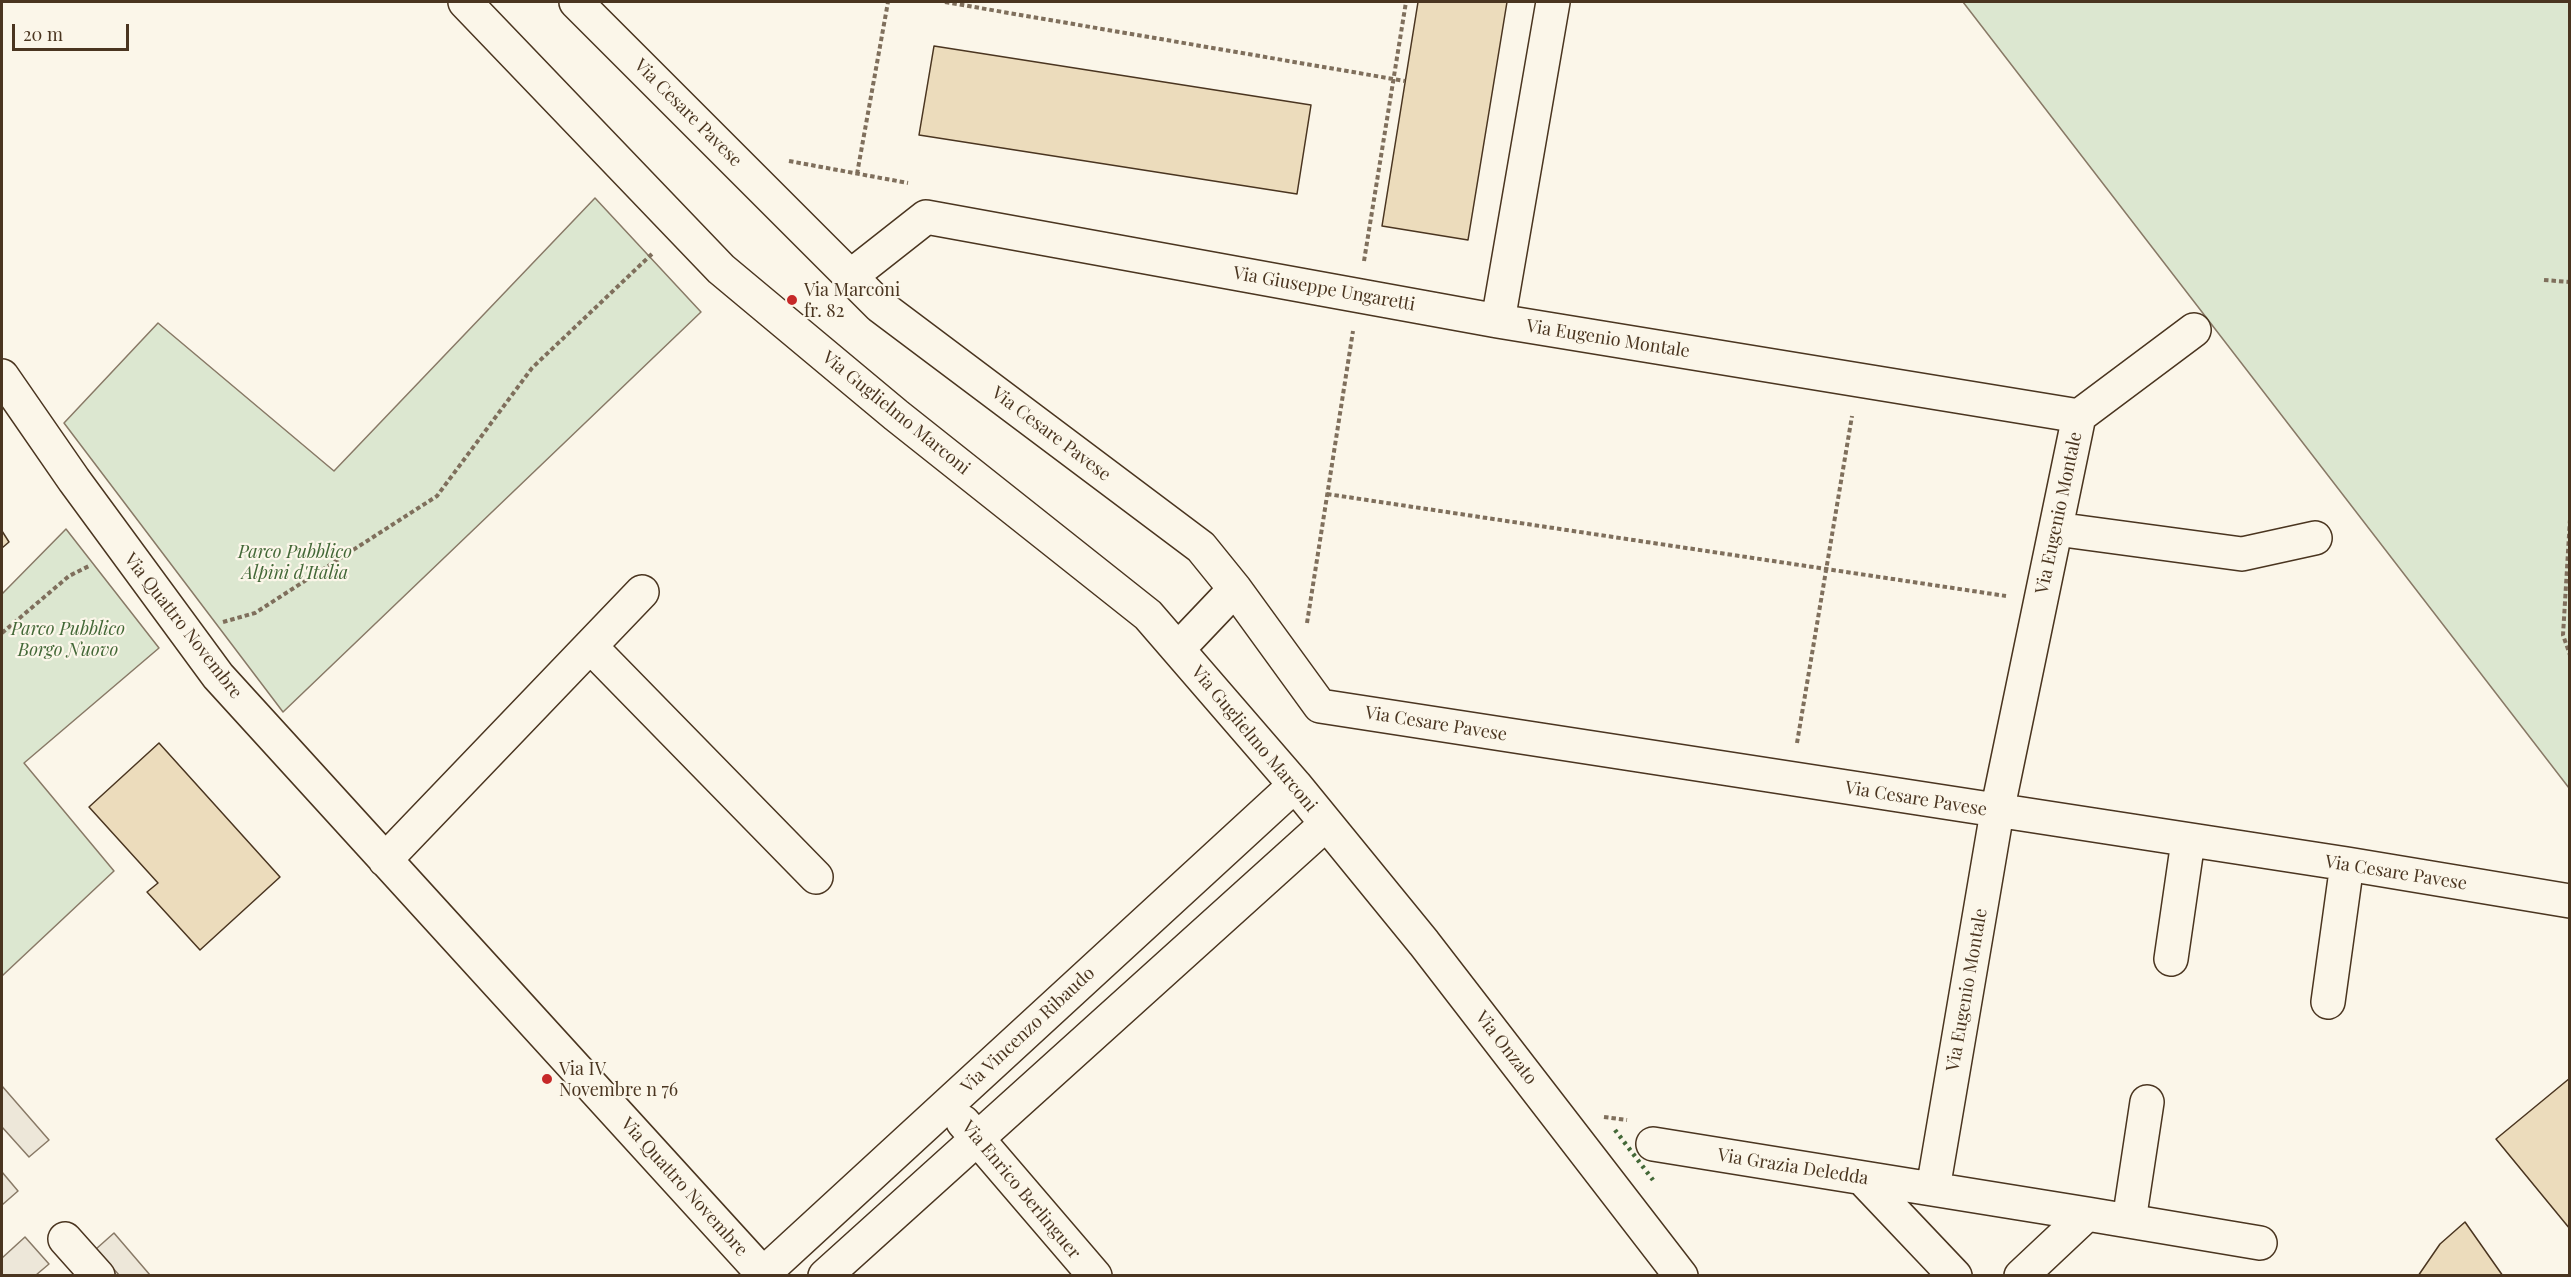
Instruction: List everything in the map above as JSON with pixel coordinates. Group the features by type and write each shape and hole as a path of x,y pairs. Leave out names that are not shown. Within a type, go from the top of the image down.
{"street":[{"name":"Via Guglielmo Marconi","path":"465,2 721,269 888,408 1148,615 1326,824"},
{"name":"Via Cesare Pavese","path":"576,2 880,306 1201,547 1235,589 1320,706 1997,812 2347,864 2570,901"},
{"path":"1498,321 1553,2"},
{"path":"850,276 926,217"},
{"name":"Via Giuseppe Ungaretti","path":"926,217 1498,321"},
{"name":"Via Eugenio Montale","path":"1498,321 2079,416 1997,812 1933,1189"},
{"path":"2079,416 2194,330"},
{"name":"Via Quattro Novembre","path":"2,376 124,550 218,676 763,1275"},
{"path":"2056,529 2242,554 2315,538"},
{"path":"1178,649 1235,589"},
{"path":"385,860 642,592"},
{"path":"590,646 816,877"},
{"name":"Via Vincenzo Ribaudo","path":"763,1275 1295,785"},
{"path":"825,1275 1326,824"},
{"name":"Via Onzato","path":"1326,824 1425,943 1680,1275"},
{"path":"2171,959 2188,841"},
{"path":"2328,1002 2347,864"},
{"path":"2129,1221 2147,1102"},
{"name":"Via Enrico Berlinguer","path":"949,1103 976,1139 1095,1275"},
{"name":"Via Grazia Deledda","path":"1653,1144 2260,1243"},
{"path":"1862,1178 1955,1275"},
{"path":"2021,1275 2087,1214"},
{"path":"65,1239 98,1275"}],"path":[{"path":"857,174 888,2"},
{"path":"945,2 1405,81"},
{"path":"1298,676 1406,2"},
{"path":"779,159 911,184 926,217"},
{"path":"186,633 255,613 436,496 532,368 681,227"},
{"path":"2544,280 2570,282"},
{"path":"1791,780 1858,380"},
{"path":"1327,494 2040,601"},
{"path":"2570,519 2563,635 2570,655"},
{"path":"2,633 69,576 124,550"}],"green space":[{"path":"1963,2 2569,2 2569,788"},
{"name":"Parco Pubblico Alpini d'Italia","path":"595,198 701,312 283,712 64,423 158,323 334,471"},
{"name":"Parco Pubblico Borgo Nuovo","path":"66,529 159,648 24,763 114,871 2,976 2,594"}],"shaded area":[{"path":"2,1086 49,1140 29,1157 2,1127"},
{"path":"2,1172 18,1191 2,1205"},
{"path":"114,1233 150,1275 119,1275 96,1249"},
{"path":"25,1237 49,1264 36,1275 2,1275 2,1258"}],"building":[{"path":"1418,2 1507,2 1468,240 1382,226"},
{"path":"934,46 1311,105 1297,194 919,135"},
{"path":"2,531 9,542 2,548"},
{"path":"159,743 280,877 200,950 147,892 158,883 89,807"},
{"path":"2570,1078 2570,1229 2496,1139"},
{"path":"2465,1222 2503,1276 2418,1276 2440,1244"}],"hedge":[{"path":"1615,1130 1653,1180"}],"place":[{"name":"Via Marconi fr. 82","path":"792,300"},
{"name":"Via IV Novembre n 76","path":"547,1079"}]}
